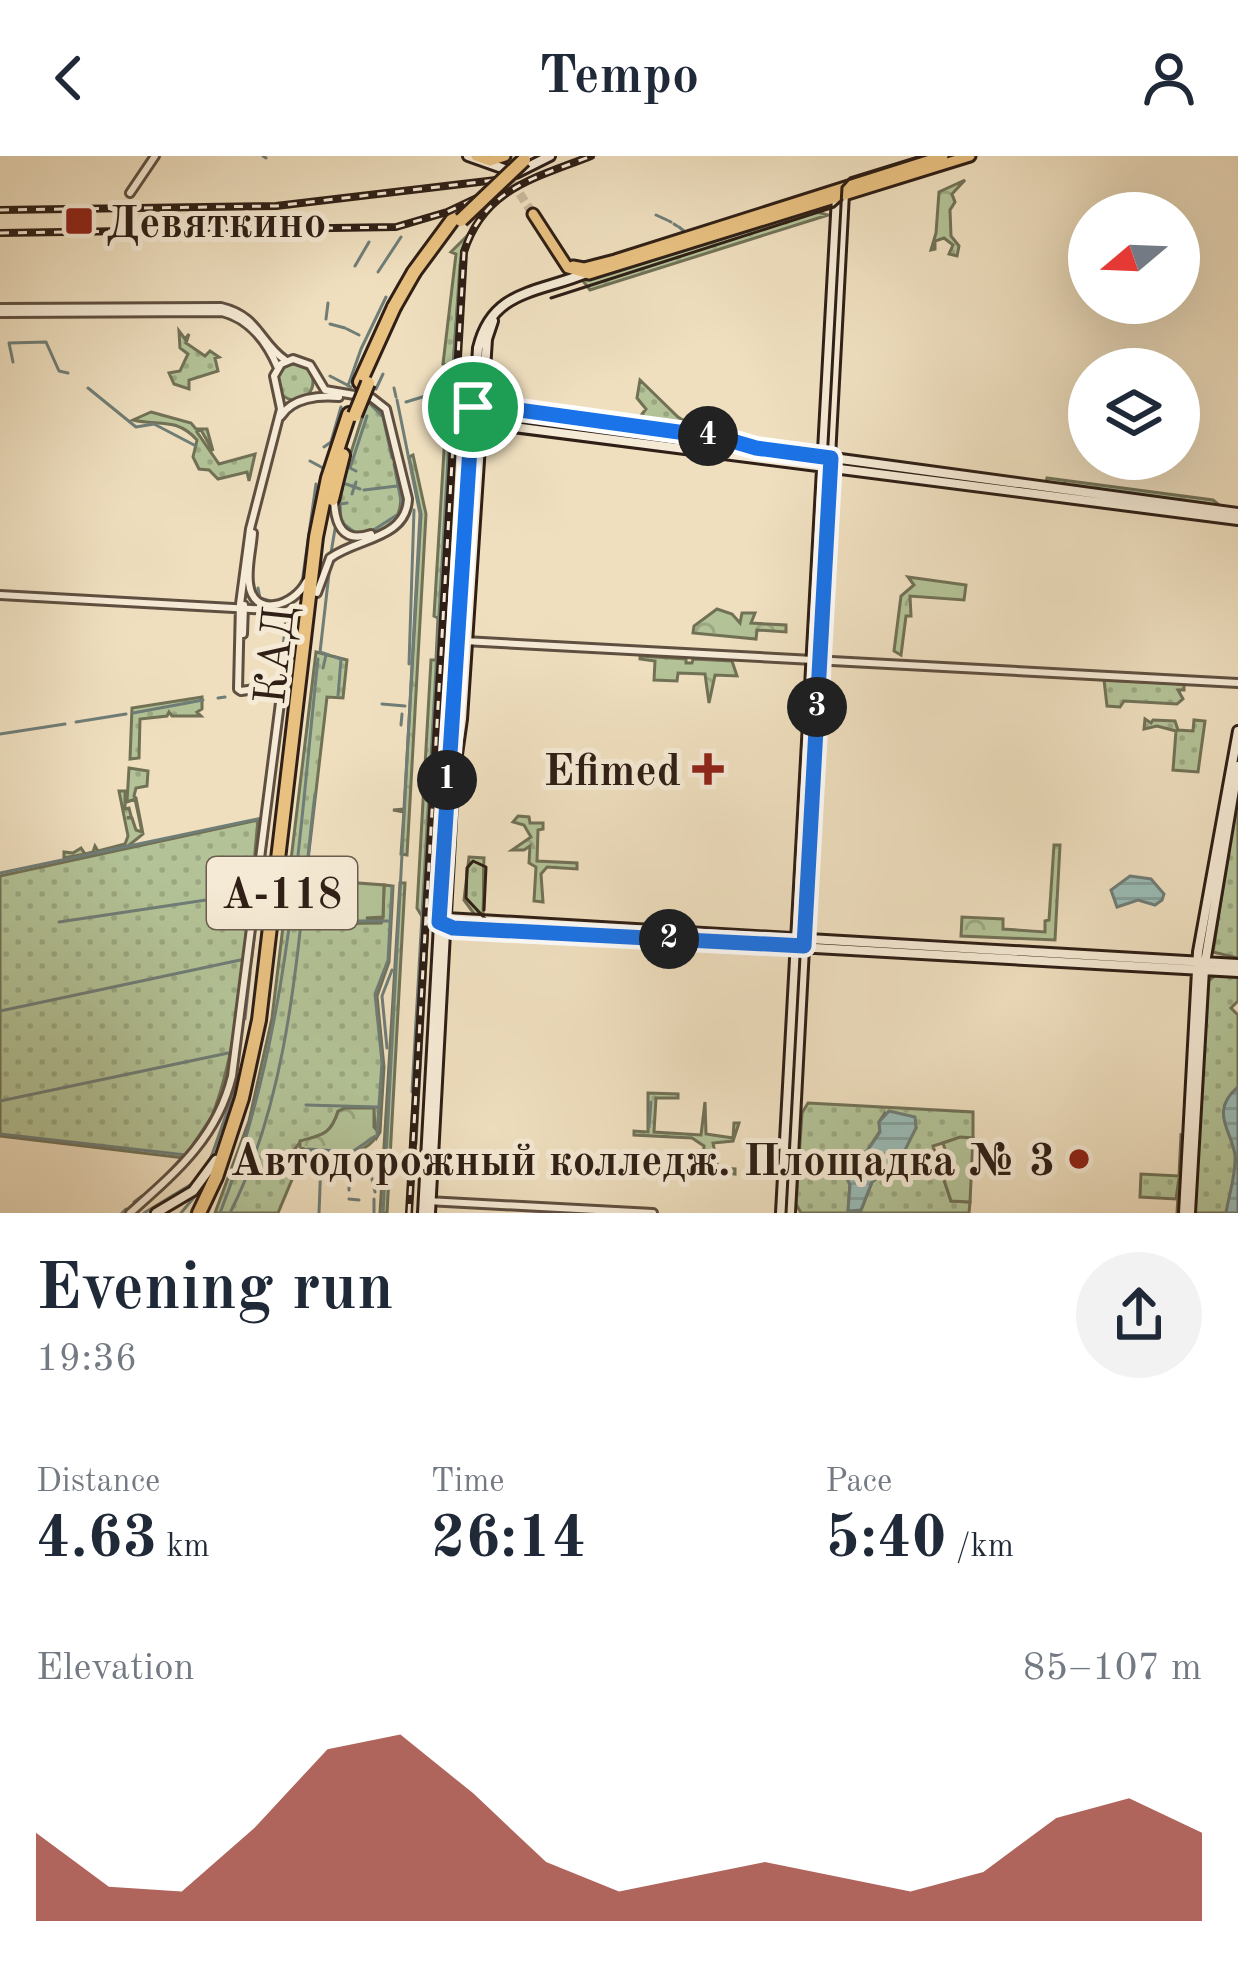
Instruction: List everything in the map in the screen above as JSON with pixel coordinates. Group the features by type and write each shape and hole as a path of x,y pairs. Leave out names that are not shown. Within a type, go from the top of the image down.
{"highway":[{"name":"КАД","path":"199,1213 242,1098 265,982 312,569 328,478 364,382 417,274 458,218 524,157"},
{"name":"КАД","path":"208,1213 245,1114 262,1045 316,593 352,414"}],"main road":[{"path":"472,156 490,161 505,156"},
{"path":"472,156 516,173 550,156"},
{"path":"840,193 943,156"},
{"path":"427,1206 478,348 489,318 511,299 615,260 970,156"},
{"path":"785,1213 840,193"},
{"path":"560,282 566,276 563,263 534,213 574,266 615,260"},
{"path":"463,641 482,423 476,410 487,339 496,316 520,299 695,237"},
{"path":"563,263 583,274 607,270"},
{"path":"476,410 506,409 722,438 778,454 1238,516"},
{"path":"502,426 499,417 506,409"},
{"path":"476,410 482,423"},
{"path":"482,423 758,460 778,454"},
{"path":"612,439 614,424"},
{"path":"1186,1213 1201,964 1238,731"},
{"path":"1201,964 1238,766"},
{"path":"443,922 1238,968"},
{"path":"156,1213 204,1180 242,1098"}],"street":[{"path":"130,193 155,156"},
{"path":"0,311 230,308 251,320 278,356 306,362 328,392 372,398 386,409 407,512 395,528 330,558 316,593"},
{"path":"0,311 222,312 255,331 278,368"},
{"path":"241,606 281,406 273,380 289,360"},
{"path":"306,400 315,389 316,375"},
{"path":"277,393 296,403"},
{"path":"130,1213 205,1140 223,1107 235,1063 280,695 275,686 241,691 241,606 250,529 279,418 284,409 320,395 372,402 381,408 404,511 392,525 354,538 338,526 334,490"},
{"path":"254,524 249,580 257,599 268,605 289,602 302,592 312,569"},
{"path":"0,593 275,610 289,618 299,636 301,668"},
{"path":"463,641 1238,683"},
{"path":"427,1206 593,1213"},
{"path":"427,1206 653,1213"}],"green space":[{"path":"965,180 952,194 955,202 950,210 957,256 949,254 953,245 944,238 935,241 931,250 939,192"},
{"path":"833,202 813,211 828,215 590,290 583,281"},
{"path":"469,234 460,265 453,367 443,364 456,254 451,252"},
{"path":"179,331 185,339 189,334 186,343 205,356 210,351 219,357 215,358 218,371 189,380 189,389 174,384 169,373 180,371 188,354 180,348"},
{"path":"295,364 308,369 313,382 308,395 295,400 282,395 277,382 282,369"},
{"path":"449,368 454,370 423,918 417,908 431,660 436,660 438,618 434,616"},
{"path":"457,370 428,918 426,917"},
{"path":"640,380 678,417 703,433 635,423 646,409 637,398"},
{"path":"367,402 385,419 401,497 398,514 389,526 373,533 347,533 337,518 346,468"},
{"path":"151,412 207,429 213,451 201,430 197,432 219,464 255,454 249,481 247,472 218,479 209,470 199,469 193,457 197,440 182,428 133,420"},
{"path":"413,455 426,514 407,855 401,854 404,812 393,810 404,809 421,514 409,457"},
{"path":"1047,478 1213,500 1223,508 1066,488 1065,482 1064,486 1046,483"},
{"path":"908,577 966,585 964,600 910,596 911,616 906,616 901,655 894,651 901,596 914,585"},
{"path":"717,609 740,623 742,613 755,613 751,623 786,625 786,632 757,630 756,639 693,633 694,626"},
{"path":"316,652 347,660 343,698 327,697 306,877 317,880 312,924 381,923 366,917 383,917 384,885 393,886 389,962 377,996 384,1067 380,1132 377,1137 373,1108 345,1108 328,1130 301,1141 294,1150 296,1170 278,1213 215,1213 249,1121 272,1018"},
{"path":"640,656 686,659 686,663 693,659 732,661 737,676 715,675 709,703 705,674 678,673 677,681 654,680 655,661"},
{"path":"1104,680 1184,684 1184,690 1178,690 1183,699 1177,704 1124,701 1120,707 1107,706"},
{"path":"202,697 202,709 197,712 201,716 169,712 140,719 139,758 130,759 132,708"},
{"path":"1145,719 1175,721 1178,730 1193,731 1194,720 1205,721 1198,772 1173,770 1176,731 1157,726 1144,729"},
{"path":"129,768 148,771 147,786 136,788 134,796 136,798 143,834 128,846 64,858 64,852 81,848 85,854 95,846 98,851 125,844 128,836 119,791 125,791 125,809 129,808 131,816 127,818 142,832 135,799 127,802"},
{"path":"1238,789 1238,958 1213,952"},
{"path":"518,816 543,823 538,830 537,861 577,863 577,869 547,867 541,874 543,902 534,901 536,867 529,863 530,846 512,850 531,837 524,825 513,822"},
{"path":"258,820 230,1052 203,1134 184,1158 0,1136 0,876"},
{"path":"1054,845 1060,845 1055,940 961,936 962,917 1003,919 1003,929 1045,932"},
{"path":"469,857 484,858 483,913 475,915 464,900"},
{"path":"317,880 326,880 320,895 328,909 334,898 330,881 384,885 383,917 366,918 383,922 312,924"},
{"path":"400,883 405,883 387,1213 380,1213"},
{"path":"1218,973 1238,975 1238,1001 1231,1008 1238,1015 1238,1213 1193,1213 1207,982"},
{"path":"648,1093 678,1094 678,1098 656,1098 654,1132 701,1135 705,1102 706,1134 733,1138 734,1123 739,1123 733,1141 713,1143 718,1168 735,1169 735,1174 702,1170 704,1146 692,1138 634,1135 634,1131 648,1132"},
{"path":"808,1103 973,1112 973,1143 949,1141 933,1146 951,1201 970,1202 969,1213 801,1213 796,1204 802,1113","holes":["885,1113 916,1128 898,1159 872,1182 861,1210 848,1211 850,1185 844,1171 867,1151"]},
{"path":"374,1108 374,1127 379,1133 372,1142 343,1155 300,1147 300,1141 329,1129 338,1111"},
{"path":"1181,1135 1185,1137 1181,1213 1177,1213 1179,1178 1176,1199 1140,1197 1141,1174 1179,1176"},
{"path":"973,1138 970,1202 951,1201 936,1156 946,1153 943,1143"}],"water":[{"path":"1130,876 1151,879 1164,894 1162,900 1155,905 1138,900 1117,907 1111,890"},
{"path":"1238,1087 1238,1213 1226,1213 1235,1156 1223,1113"},
{"path":"889,1111 915,1117 916,1128 896,1163 872,1182 861,1210 848,1211 850,1185 844,1171 867,1151"}],"waterway":[{"path":"473,162 492,170"},
{"path":"453,366 462,250 489,201"},
{"path":"656,215 667,220"},
{"path":"679,227 684,231"},
{"path":"378,272 401,237"},
{"path":"355,266 369,242"},
{"path":"348,386 386,297"},
{"path":"326,319 328,303"},
{"path":"330,324 345,328"},
{"path":"347,329 359,335"},
{"path":"13,362 9,343 46,342 59,371 68,373"},
{"path":"412,1092 453,370"},
{"path":"416,1144 458,371"},
{"path":"376,389 383,374"},
{"path":"330,376 351,387"},
{"path":"406,402 442,391 443,381"},
{"path":"88,388 136,427 154,424 196,446"},
{"path":"394,388 396,397"},
{"path":"383,1213 420,514 397,400"},
{"path":"372,406 383,417 392,458"},
{"path":"324,447 331,442 341,407"},
{"path":"356,471 350,468 367,416"},
{"path":"310,461 323,468"},
{"path":"372,531 400,513 394,464"},
{"path":"352,494 356,482"},
{"path":"302,583 316,484"},
{"path":"346,484 360,489"},
{"path":"364,490 397,486"},
{"path":"329,655 320,652 330,565 403,525 412,499"},
{"path":"347,503 340,504 341,522 357,534"},
{"path":"409,664 414,510"},
{"path":"335,529 354,541 331,553 335,529"},
{"path":"258,588 260,598 274,602"},
{"path":"302,597 302,602"},
{"path":"299,622 301,607"},
{"path":"283,648 286,620"},
{"path":"323,668 326,655"},
{"path":"335,657 341,659 338,696"},
{"path":"220,1213 262,1078 276,1009 318,659"},
{"path":"287,731 290,681"},
{"path":"272,734 278,693"},
{"path":"218,698 225,697"},
{"path":"133,713 203,700"},
{"path":"382,704 405,706"},
{"path":"76,722 126,714"},
{"path":"401,725 402,714"},
{"path":"0,734 65,724"},
{"path":"274,780 278,739"},
{"path":"270,752 271,748"},
{"path":"268,769 270,757"},
{"path":"264,862 273,786"},
{"path":"230,1213 268,1114 281,1061 315,794"},
{"path":"0,873 262,818"},
{"path":"251,962 263,868"},
{"path":"346,884 348,919"},
{"path":"308,1149 352,1152 377,1135 382,1062 375,994 388,960 392,887"},
{"path":"59,922 253,893"},
{"path":"302,921 388,921"},
{"path":"0,1011 245,959"},
{"path":"387,1048 382,996 392,970"},
{"path":"245,1019 250,973"},
{"path":"0,1101 233,1052"},
{"path":"220,1101 231,1064"},
{"path":"208,1166 243,1067"},
{"path":"649,1127 651,1102"},
{"path":"306,1105 377,1107"},
{"path":"0,1134 186,1155 216,1110"},
{"path":"319,1213 321,1161 350,1162 371,1175 375,1192"},
{"path":"144,1213 195,1182"},
{"path":"349,1183 349,1190"},
{"path":"181,1213 201,1189"},
{"path":"134,1202 142,1196"},
{"path":"349,1199 359,1200"},
{"path":"374,1199 374,1213"},
{"path":"122,1213 126,1209"}],"tunnel":[{"path":"505,171 533,214"}],"tram line":[{"path":"786,1213 842,187 850,178 921,156"},
{"path":"551,298 834,207 842,200"},
{"path":"484,910 486,867 473,861 467,868 466,898 491,925 790,942 799,950"}],"railway":[{"path":"409,1213 464,252 473,230 498,199 532,179 591,156"},
{"path":"0,210 276,206 496,180"},
{"path":"0,233 396,227 447,212 502,186"}],"place":[{"name":"Девяткино","path":"79,221"},
{"name":"Efimed","path":"708,769"},
{"name":"Автодорожный колледж. Площадка № 3","path":"1079,1159"}],"route":[{"path":"473,407 708,436 831,458 804,946 453,928 439,922 473,407"}]}
